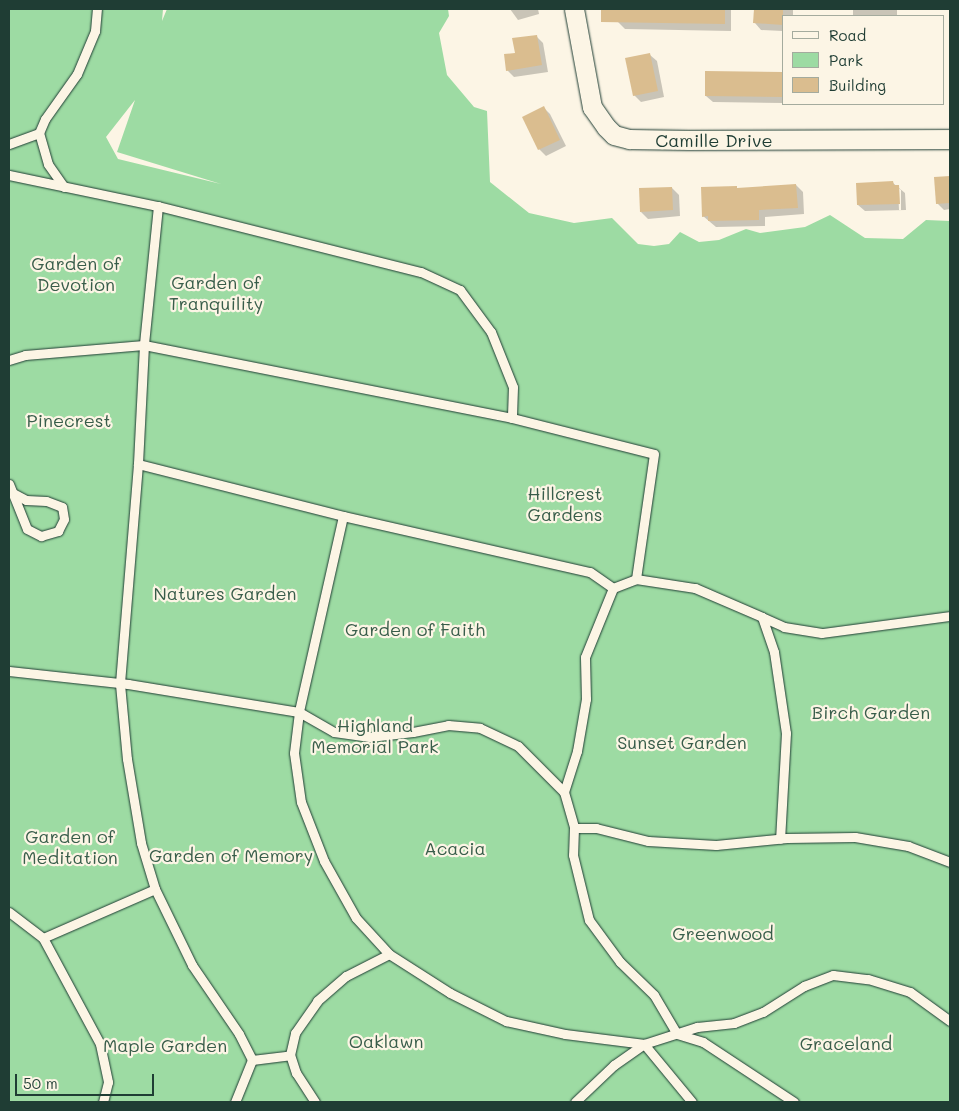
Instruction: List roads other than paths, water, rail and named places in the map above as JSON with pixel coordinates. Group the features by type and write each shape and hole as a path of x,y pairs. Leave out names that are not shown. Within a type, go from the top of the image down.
{"street":[{"name":"Camille Drive","path":"574,9 592,107 614,135 629,139 690,140 950,138"}],"lane":[{"path":"64,187 48,164 39,133 45,119 77,74 95,31 96,9"},
{"path":"9,144 39,133"},
{"path":"9,175 158,206 421,272 460,290 491,332 513,387 512,418"},
{"path":"158,206 144,345 138,464 120,684 127,759 141,843 156,889 192,965 238,1034 252,1060"},
{"path":"9,360 25,355 144,345 512,418 654,454 636,580"},
{"path":"138,464 343,516 590,572 613,588"},
{"path":"9,484 27,529 41,536 58,531 64,519 62,506 46,501 26,500 13,493"},
{"path":"343,516 300,712 294,753 301,802 324,861 356,918 389,954 450,993 506,1020 566,1034 644,1044 692,1102"},
{"path":"564,792 577,751 586,699 585,658 613,588 636,580 695,588 784,627 822,633 950,616"},
{"path":"762,617 774,652 786,732 780,839"},
{"path":"9,671 120,684 300,712 334,732 370,737 413,732 448,725 480,728 518,746 564,792 574,828 573,855 589,920 620,962 654,995 678,1034 703,1042 794,1102"},
{"path":"574,828 596,828 648,841 716,845 780,839 855,837 908,846 950,862"},
{"path":"43,938 156,889"},
{"path":"9,912 43,938 100,1044 108,1082 103,1102"},
{"path":"315,1102 296,1073 290,1055 295,1033 317,1000 346,976 389,954"},
{"path":"575,1102 614,1066 644,1044 697,1028 734,1022 763,1012 804,986 833,975 868,979 910,992 950,1021"},
{"path":"252,1060 290,1055"},
{"path":"235,1102 252,1060"}],"park label":[{"name":"Garden of Devotion","path":"76,274"},
{"name":"Garden of Tranquility","path":"216,293"},
{"name":"Pinecrest","path":"69,420"},
{"name":"Hillcrest Gardens","path":"565,504"},
{"name":"Natures Garden","path":"225,593"},
{"name":"Garden of Faith","path":"415,629"},
{"name":"Birch Garden","path":"871,712"},
{"name":"Highland Memorial Park","path":"375,736"},
{"name":"Sunset Garden","path":"682,742"},
{"name":"Garden of Meditation","path":"70,848"},
{"name":"Acacia","path":"455,848"},
{"name":"Garden of Memory","path":"231,855"},
{"name":"Greenwood","path":"723,933"},
{"name":"Oaklawn","path":"386,1041"},
{"name":"Graceland","path":"846,1043"},
{"name":"Maple Garden","path":"165,1045"}]}
